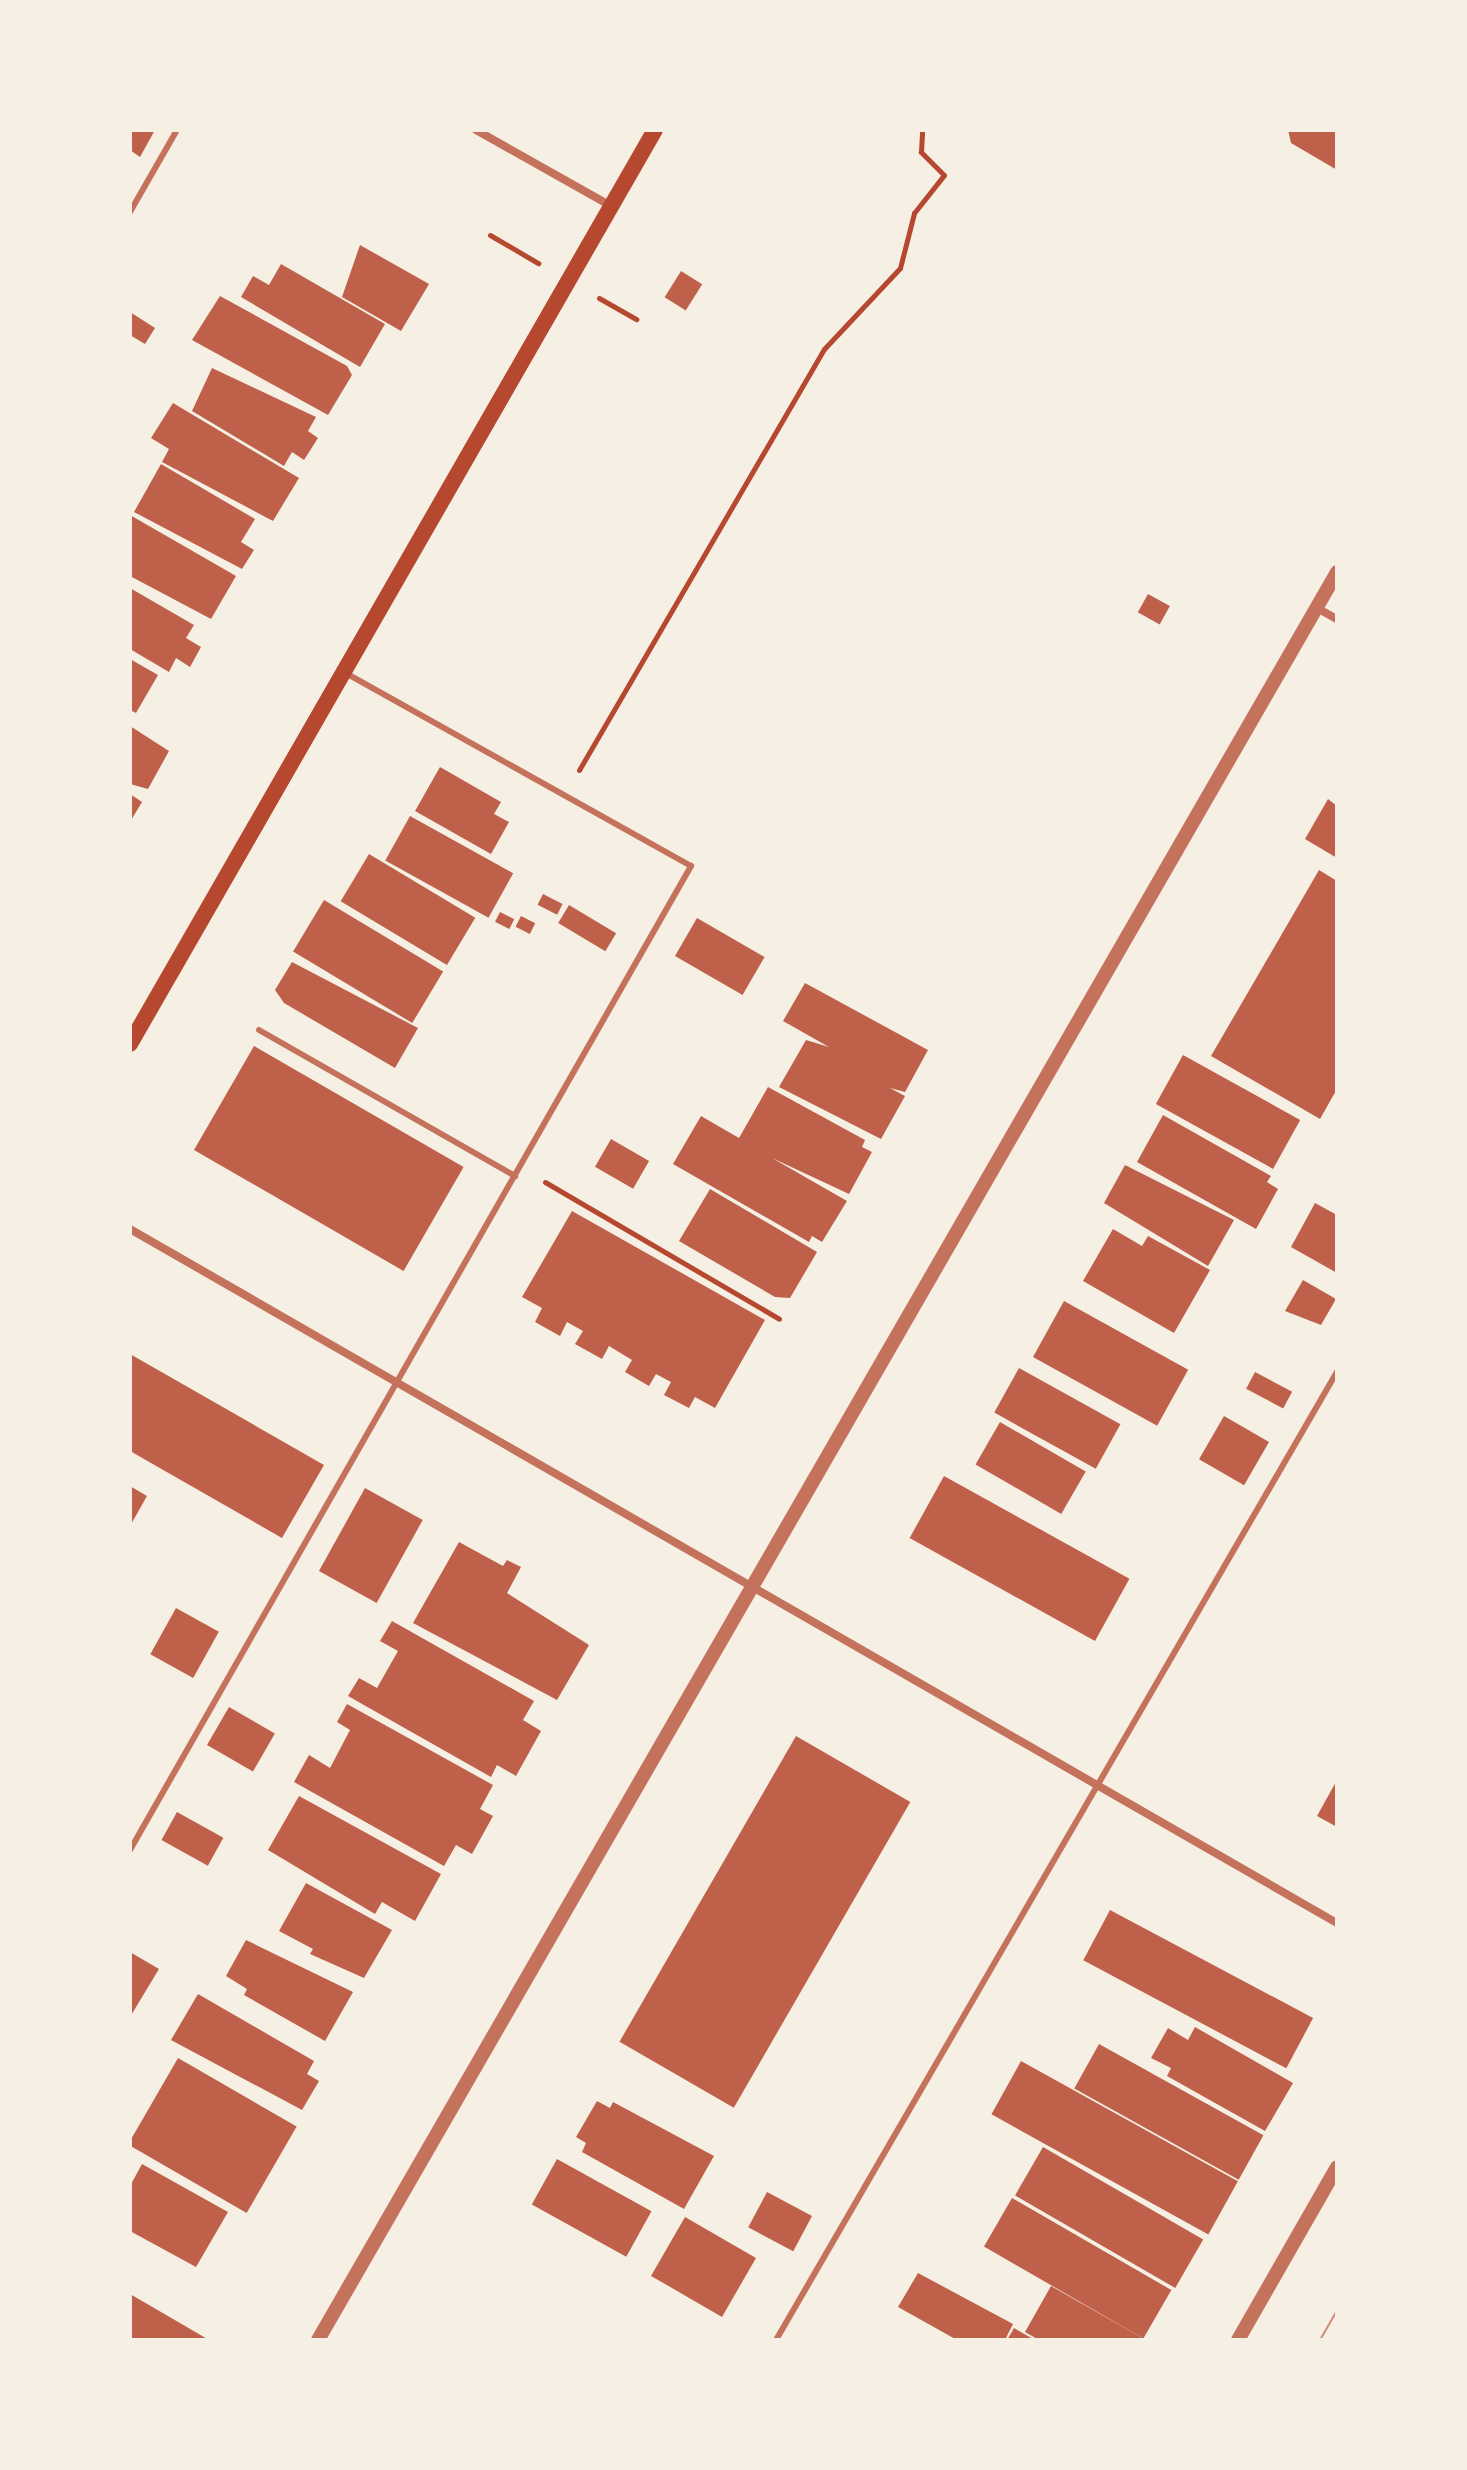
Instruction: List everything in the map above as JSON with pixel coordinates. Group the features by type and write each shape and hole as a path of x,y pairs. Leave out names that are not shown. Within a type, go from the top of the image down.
{"main road":[{"path":"130,1044 655,130"}],"street":[{"path":"476,130 612,206"},
{"path":"318,2340 1337,572"},
{"path":"1317,608 1337,619"},
{"path":"130,1229 1337,1923"},
{"path":"1238,2340 1337,2167"}],"lane":[{"path":"130,212 177,130"},
{"path":"130,1850 691,866 344,672"},
{"path":"259,1030 515,1176"},
{"path":"776,2340 1337,1372"}],"path":[{"path":"579,770 824,349 900,268 914,213 944,175 921,152 922,130"},
{"path":"520,1167 779,1319"}],"building":[{"path":"130,130 155,130 140,157 130,150"},
{"path":"1288,130 1337,130 1337,170 1291,143"},
{"path":"360,245 429,284 401,331 342,297"},
{"path":"281,264 385,324 360,367 241,297 253,276 269,285"},
{"path":"681,271 702,284 686,311 665,297"},
{"path":"220,296 347,366 352,375 328,415 192,340"},
{"path":"130,312 155,328 145,344 130,335"},
{"path":"212,368 316,417 308,431 318,438 304,460 292,452 284,466 192,411"},
{"path":"173,403 299,478 273,521 162,462 169,449 151,438"},
{"path":"161,464 255,519 241,542 254,550 242,569 134,512"},
{"path":"130,515 236,576 211,619 130,576"},
{"path":"130,588 194,625 186,638 201,647 190,667 176,658 169,672 130,649"},
{"path":"1148,594 1170,606 1160,624 1138,612"},
{"path":"130,659 158,675 136,713 130,710"},
{"path":"130,726 169,751 148,789 130,784"},
{"path":"440,767 501,802 494,814 509,822 491,854 415,811"},
{"path":"130,794 142,802 130,822"},
{"path":"1328,799 1337,806 1337,858 1305,839"},
{"path":"410,816 513,873 488,918 385,861"},
{"path":"369,854 475,918 447,965 341,901"},
{"path":"1319,870 1337,881 1337,1089 1320,1119 1211,1056"},
{"path":"543,894 563,904 557,915 538,905"},
{"path":"324,900 443,972 412,1023 293,951"},
{"path":"569,905 616,933 605,951 558,923"},
{"path":"500,912 514,919 509,929 495,922"},
{"path":"521,916 535,923 530,934 516,927"},
{"path":"697,918 765,957 743,995 675,956"},
{"path":"292,962 418,1028 395,1068 284,1003 275,990"},
{"path":"805,983 928,1050 905,1092 890,1088 905,1096 881,1139 779,1087 806,1040 829,1047 783,1021"},
{"path":"254,1046 464,1167 404,1271 194,1150"},
{"path":"1183,1055 1300,1120 1273,1169 1156,1104"},
{"path":"768,1087 865,1140 862,1147 872,1152 849,1194 772,1158 847,1201 822,1242 812,1236 809,1242 673,1164 701,1116 739,1138"},
{"path":"1163,1115 1271,1176 1267,1182 1278,1189 1256,1229 1137,1162"},
{"path":"611,1139 649,1161 633,1189 595,1167"},
{"path":"1125,1165 1234,1220 1208,1266 1104,1203"},
{"path":"710,1189 817,1252 790,1298 775,1297 679,1241"},
{"path":"1315,1203 1337,1215 1337,1273 1291,1247"},
{"path":"572,1211 765,1320 715,1408 695,1397 689,1408 664,1395 671,1382 656,1374 649,1386 625,1372 632,1360 609,1346 602,1359 575,1344 583,1331 567,1322 560,1336 535,1322 542,1308 522,1297"},
{"path":"1113,1229 1142,1246 1148,1236 1210,1270 1174,1333 1083,1281"},
{"path":"1303,1280 1336,1299 1321,1325 1285,1311"},
{"path":"1064,1301 1188,1370 1157,1426 1033,1357"},
{"path":"130,1354 324,1465 282,1538 130,1451"},
{"path":"1019,1368 1120,1424 1096,1469 994,1413"},
{"path":"1255,1372 1292,1392 1283,1408 1246,1389"},
{"path":"1224,1416 1269,1442 1244,1485 1199,1459"},
{"path":"1000,1422 1086,1472 1061,1514 976,1464"},
{"path":"944,1476 1129,1579 1095,1641 910,1538"},
{"path":"130,1486 147,1496 130,1526"},
{"path":"365,1488 423,1520 377,1603 319,1571"},
{"path":"459,1542 503,1566 507,1560 521,1567 507,1593 589,1645 557,1700 413,1623"},
{"path":"176,1608 219,1632 193,1678 150,1654"},
{"path":"392,1621 534,1701 523,1720 541,1731 516,1776 497,1765 491,1777 348,1696 359,1678 377,1688 398,1651 380,1641"},
{"path":"347,1704 493,1785 480,1809 493,1816 472,1854 456,1845 444,1866 294,1782 309,1755 330,1768 350,1730 337,1722"},
{"path":"229,1707 275,1734 253,1772 207,1745"},
{"path":"796,1736 910,1802 734,2108 620,2042"},
{"path":"1337,1780 1337,1827 1317,1816"},
{"path":"299,1796 441,1874 415,1921 382,1902 375,1914 268,1850"},
{"path":"177,1812 223,1838 208,1866 161,1840"},
{"path":"306,1883 392,1930 364,1978 310,1954 313,1949 279,1931"},
{"path":"1110,1910 1313,2018 1286,2068 1083,1960"},
{"path":"246,1940 353,1992 325,2041 244,1995 247,1989 226,1976"},
{"path":"130,1952 159,1969 130,2017"},
{"path":"198,1994 314,2061 307,2074 319,2081 302,2110 171,2040"},
{"path":"1195,2027 1293,2083 1265,2131 1167,2076 1171,2068 1151,2058 1168,2028 1188,2040"},
{"path":"1099,2044 1263,2135 1239,2180 1074,2089"},
{"path":"178,2058 297,2126 247,2213 130,2146"},
{"path":"1021,2061 1238,2181 1208,2235 991,2114"},
{"path":"597,2101 610,2108 613,2102 714,2156 684,2209 582,2152 586,2143 576,2137"},
{"path":"1043,2147 1203,2240 1175,2288 1015,2195"},
{"path":"557,2159 651,2211 626,2257 532,2204"},
{"path":"142,2164 228,2212 196,2267 130,2231 130,2186"},
{"path":"767,2192 812,2216 793,2251 748,2227"},
{"path":"1012,2198 1171,2290 1143,2338 984,2246"},
{"path":"685,2217 756,2258 722,2317 651,2276"},
{"path":"918,2273 1013,2324 1005,2340 957,2340 898,2307"},
{"path":"1051,2286 1146,2340 1039,2340 1025,2332"},
{"path":"130,2294 180,2323 209,2340 130,2340"},
{"path":"1014,2328 1035,2340 1007,2340"}],"tram line":[{"path":"1320,2340 1337,2310"}]}
